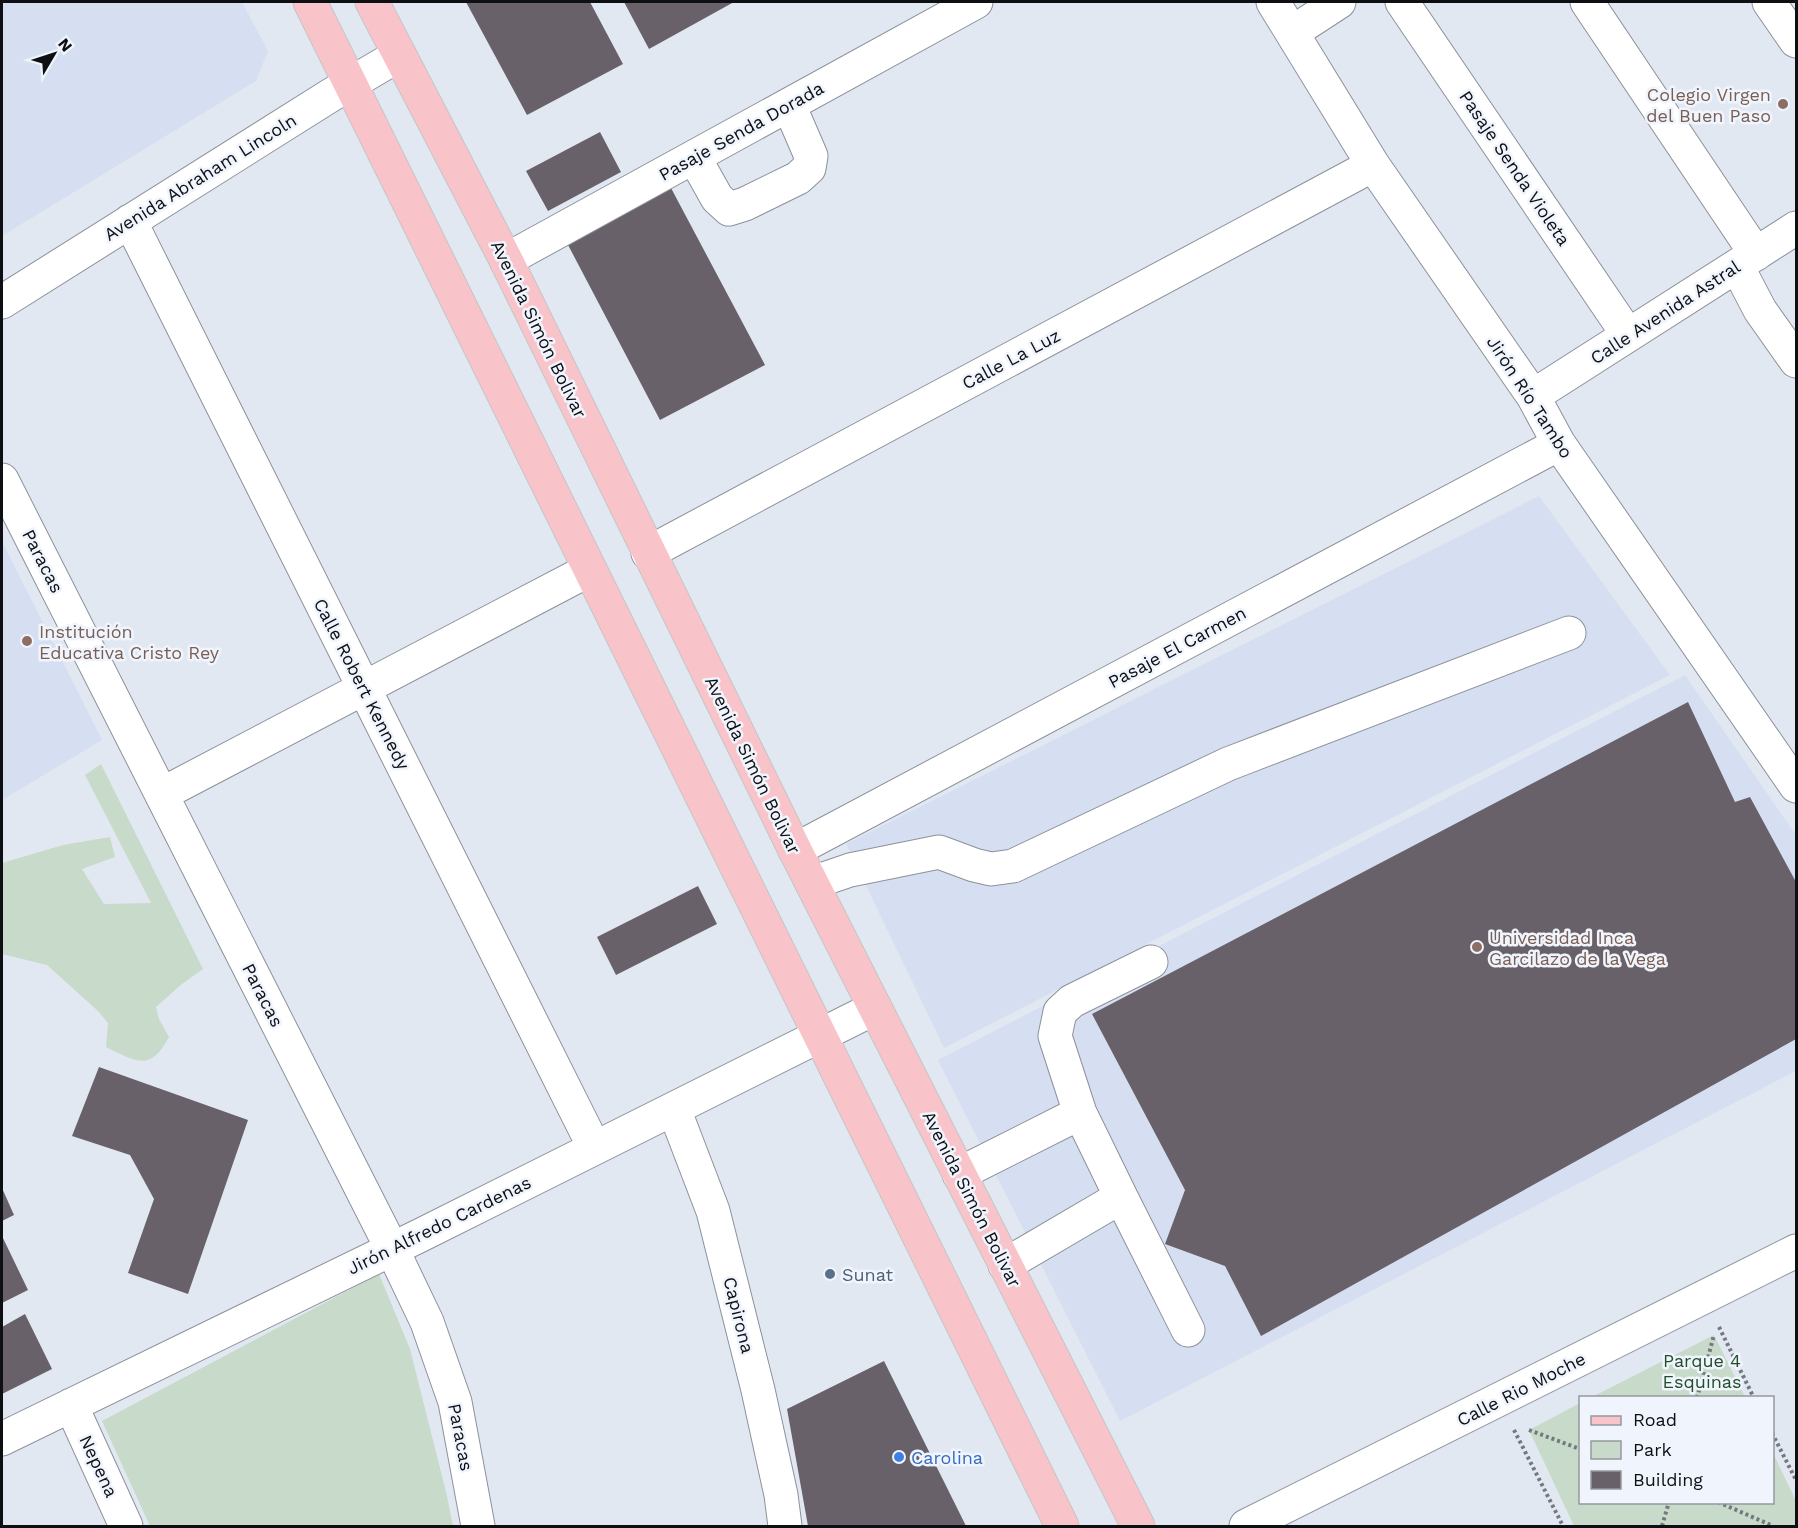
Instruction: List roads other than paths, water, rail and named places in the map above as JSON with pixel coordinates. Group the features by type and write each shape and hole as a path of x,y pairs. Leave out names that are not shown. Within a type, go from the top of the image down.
{"main road":[{"path":"310,2 352,82 1062,1527"},
{"name":"Avenida Simón Bolivar","path":"372,2 506,260 795,850 1138,1527"}],"street":[{"name":"Pasaje Senda Dorada","path":"506,260 976,2"},
{"name":"Jirón Río Tambo","path":"1273,2 1373,165 1533,396 1559,444 1797,786"},
{"path":"1293,32 1339,2"},
{"name":"Pasaje Senda Violeta","path":"1402,2 1628,335"},
{"path":"1587,2 1746,260 1760,310 1797,361"},
{"path":"1769,2 1797,41"},
{"name":"Avenida Abraham Lincoln","path":"2,302 130,220 399,55"},
{"path":"694,157 717,198 729,209 745,204 798,178 808,168 811,156 789,105"},
{"name":"Calle La Luz","path":"648,553 1373,165"},
{"name":"Calle Robert Kennedy","path":"130,220 594,1148"},
{"name":"Calle Avenida Astral","path":"1533,396 1797,228"},
{"name":"Pasaje El Carmen","path":"795,850 1559,444"},
{"name":"Paracas","path":"2,480 427,1322 455,1402 478,1527"},
{"path":"162,794 590,570"},
{"path":"812,883 850,870 939,852 991,870 1013,866 1228,764 1569,633"},
{"path":"1151,962 1072,1001 1060,1012 1055,1036 1080,1113 1188,1330"},
{"name":"Jirón Alfredo Cardenas","path":"2,1439 392,1249 875,1008"},
{"name":"Capirona","path":"674,1109 713,1211 758,1390 781,1495 785,1527"},
{"path":"959,1174 1080,1113"},
{"path":"1005,1264 1121,1197"},
{"name":"Calle Rio Moche","path":"1246,1527 1797,1251"},
{"name":"Nepena","path":"71,1405 126,1527"}],"place":[{"name":"Colegio Virgen del Buen Paso","path":"1783,104"},
{"name":"Institución Educativa Cristo Rey","path":"27,641"},
{"name":"Universidad Inca Garcilazo de la Vega","path":"1477,947"},
{"name":"Sunat","path":"830,1274"},
{"name":"Carolina","path":"899,1457"}],"park label":[{"name":"Parque 4 Esquinas","path":"1702,1370"}]}
